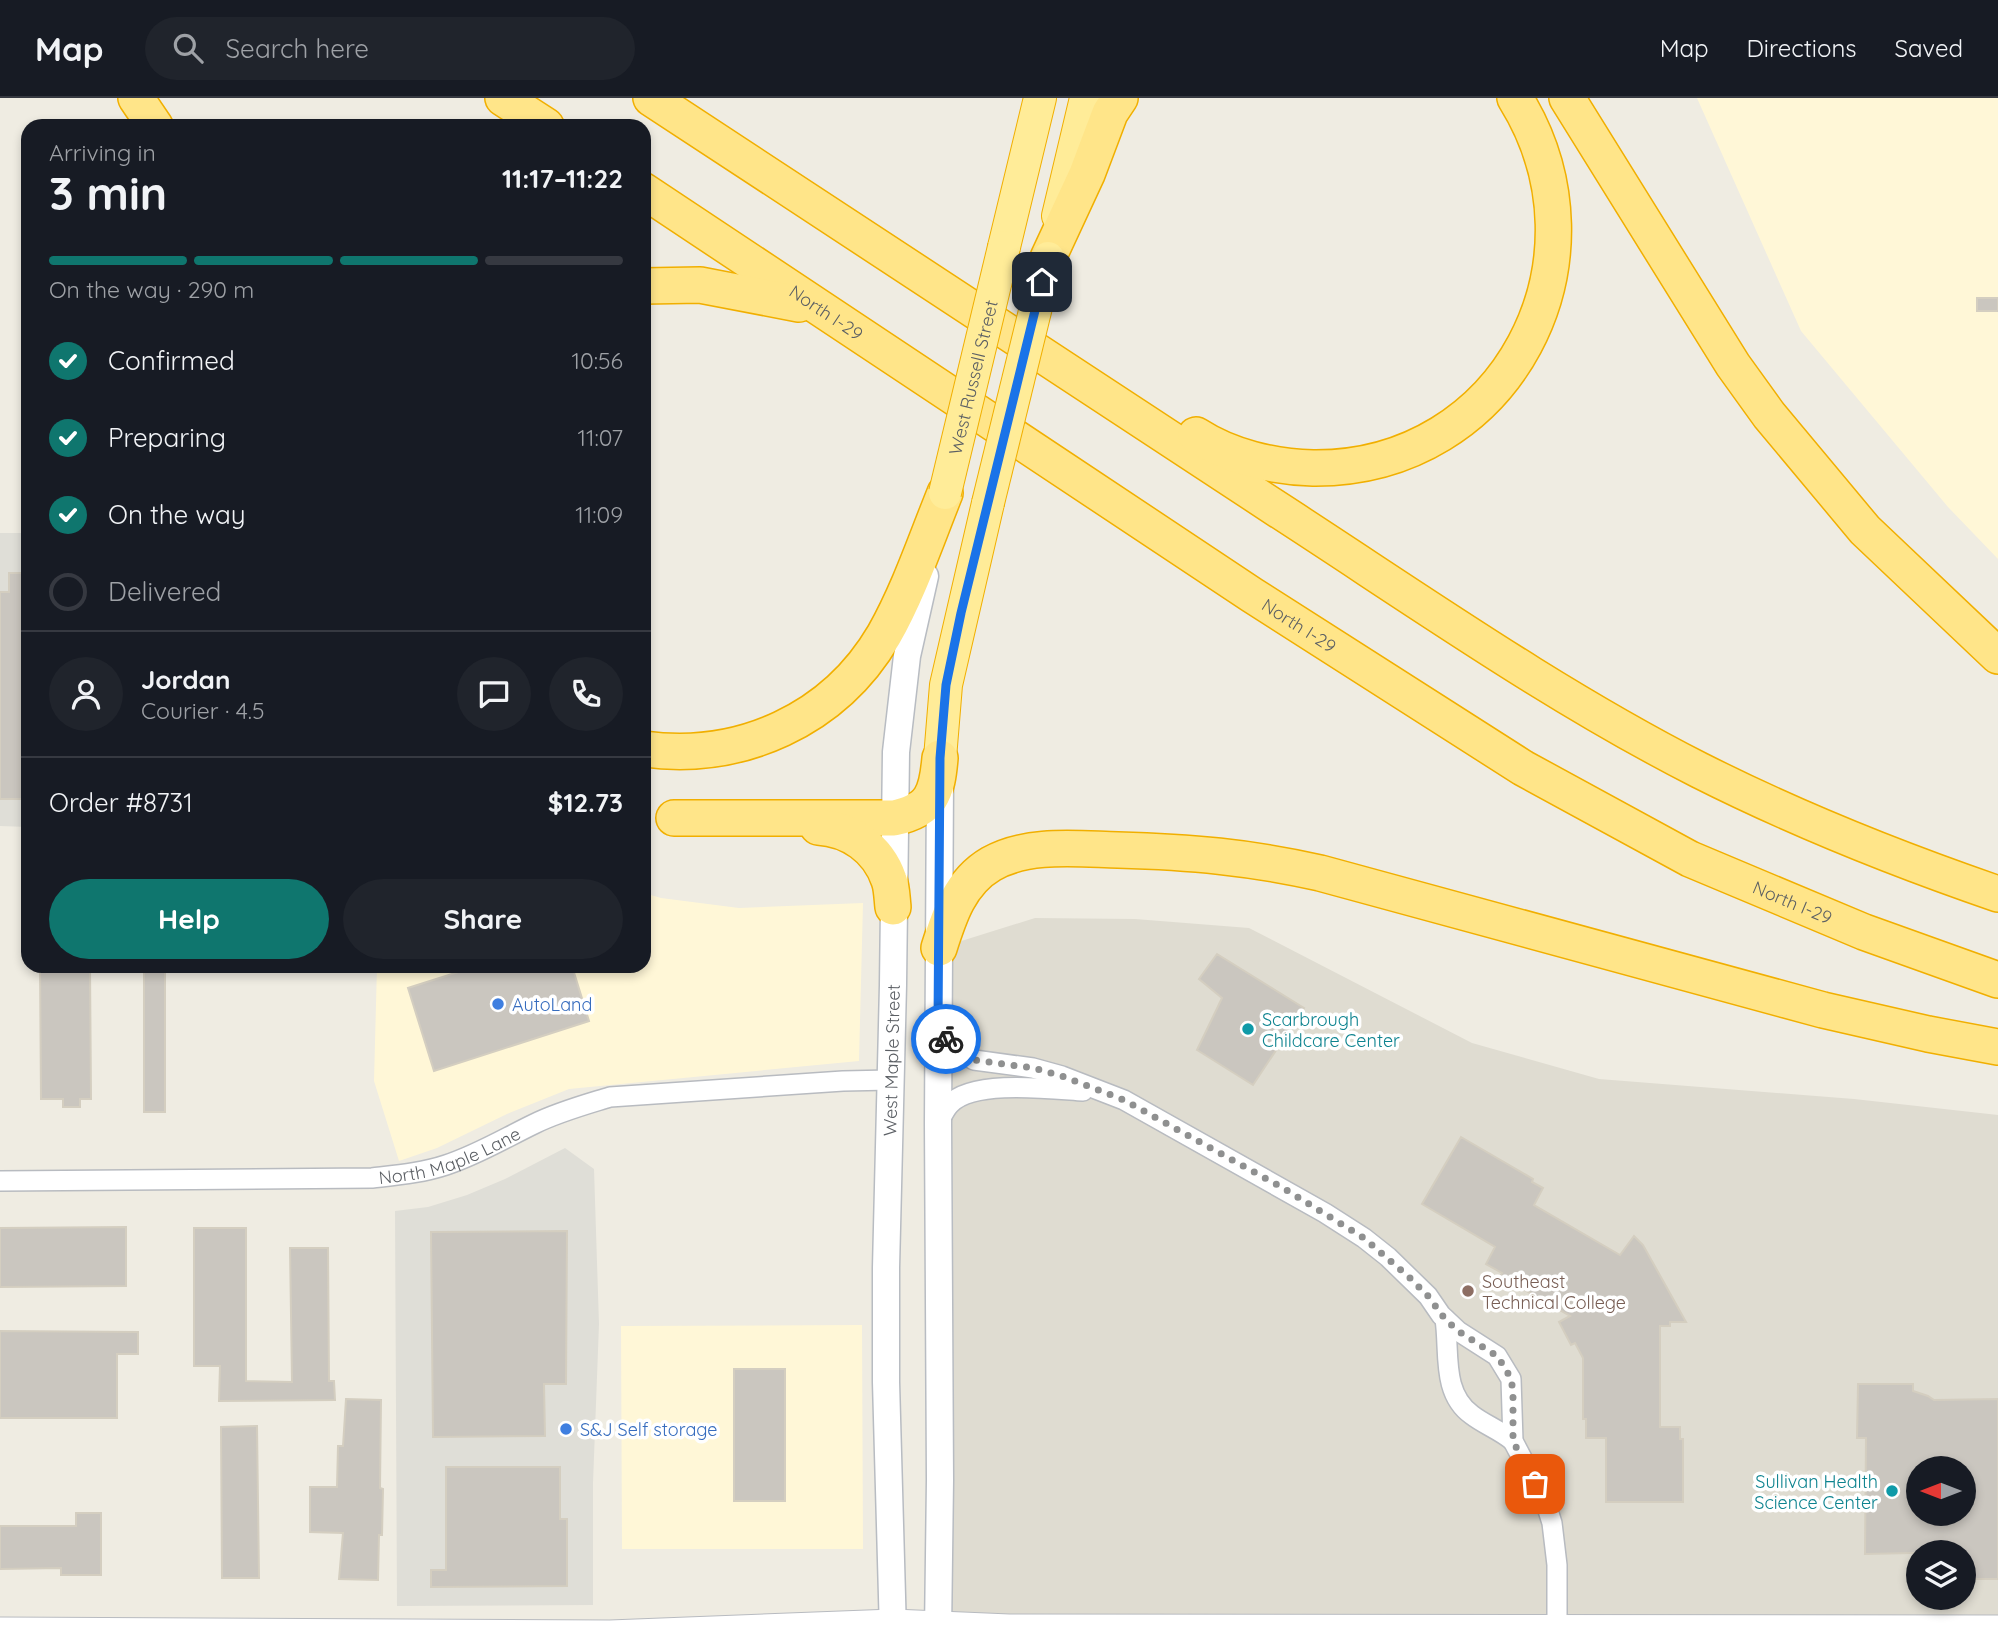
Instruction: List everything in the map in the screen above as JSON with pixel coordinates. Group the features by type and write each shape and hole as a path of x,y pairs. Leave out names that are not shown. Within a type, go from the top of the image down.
{"highway":[{"path":"136,98 150,119"},
{"path":"503,98 535,119"},
{"path":"651,98 1062,370 1539,680 1699,770 1775,807 1861,844 1998,894"},
{"name":"West Russell Street","path":"945,492 1040,98"},
{"path":"659,817 894,818 913,814 925,805 933,794 937,785 950,664 1086,98"},
{"path":"1048,258 1087,174 1110,113 1120,98"},
{"path":"1062,370 1123,388 1215,447 1275,465 1330,468 1362,464 1393,456 1446,430 1475,409 1500,383 1518,357 1533,329 1552,264 1553,204 1548,173 1540,146 1515,98"},
{"path":"1567,98 1733,365 1769,415 1865,530 1998,656"},
{"name":"North I-29","path":"651,196 1252,595 1522,768 1690,859 1864,932 1998,980"},
{"path":"651,286 700,285 819,309"},
{"path":"651,750 710,751 741,745 789,726 824,705 847,684 883,636 898,607 945,492"},
{"path":"659,817 831,828 848,833 862,841 882,866 889,880 893,907"},
{"path":"939,948 960,893 990,865 1010,855 1069,848 1211,854 1320,873 1823,1010 1998,1047"}],"main road":[{"name":"West Maple Street","path":"893,1626 886,1329 886,1187 891,1080 896,752 907,656 945,492"},
{"path":"938,1627 940,758"}],"street":[{"path":"938,1024 946,1040 974,1060 1033,1068 1104,1092 1142,1109 1262,1176 1364,1238 1409,1277 1458,1331 1497,1356 1511,1379 1513,1441"},
{"name":"North Maple Lane","path":"0,1181 372,1178 415,1174 458,1161 574,1107 610,1097 891,1080"},
{"path":"938,1123 950,1103 977,1091 1048,1089 1104,1092"},
{"path":"1445,1319 1448,1373 1455,1397 1472,1416 1499,1429 1513,1441 1546,1504 1552,1523 1557,1565 1557,1629"},
{"path":"0,1629 543,1632 893,1626 1557,1629 1998,1627"}],"shaded area":[{"path":"1697,98 1998,98 1998,559 1948,507 1801,331"},
{"path":"0,533 21,533 21,827 0,826"},
{"path":"651,895 739,908 863,903 859,1061 569,1089 507,1114 437,1148 399,1161 374,1081 377,973 651,973"},
{"name":"Southeast Technical College","path":"1035,918 1135,919 1249,928 1472,1043 1599,1079 1854,1099 1998,1115 1998,1632 938,1622 939,948"},
{"path":"565,1148 594,1169 599,1324 593,1483 593,1605 397,1606 395,1211 428,1207 467,1195"},
{"path":"862,1325 863,1549 622,1549 621,1326"}],"building":[{"path":"1977,298 1998,298 1998,311 1977,311"},
{"path":"9,573 21,573 21,799 0,799 0,592 9,592"},
{"name":"Scarbrough Childcare Center","path":"1217,954 1304,1008 1253,1085 1197,1050 1222,998 1199,979"},
{"path":"40,973 90,973 91,1099 80,1099 80,1107 63,1107 63,1099 41,1099"},
{"path":"144,973 165,973 165,1112 144,1112"},
{"name":"AutoLand","path":"455,973 574,973 589,1021 434,1071 408,988"},
{"path":"1461,1137 1533,1179 1532,1182 1543,1188 1534,1205 1620,1255 1634,1236 1643,1245 1686,1322 1670,1322 1670,1326 1660,1326 1660,1427 1680,1427 1680,1439 1683,1439 1683,1502 1606,1502 1606,1438 1586,1438 1586,1419 1583,1419 1583,1358 1575,1343 1571,1345 1559,1322 1570,1316 1500,1276 1502,1273 1486,1264 1495,1247 1422,1204"},
{"path":"126,1227 126,1286 0,1287 0,1228"},
{"path":"194,1228 246,1228 246,1381 292,1382 290,1248 328,1248 329,1381 334,1381 335,1400 219,1401 220,1366 194,1366"},
{"path":"567,1231 566,1384 544,1384 545,1436 433,1437 431,1232"},
{"path":"0,1331 138,1332 138,1354 117,1354 117,1418 0,1418"},
{"path":"734,1369 785,1369 785,1501 734,1501"},
{"name":"Sullivan Health Science Center","path":"1858,1384 1913,1384 1913,1391 1934,1400 1998,1399 1998,1579 1976,1579 1976,1540 1906,1540 1906,1553 1865,1554 1866,1438 1857,1438"},
{"path":"346,1399 381,1400 380,1488 383,1489 378,1580 339,1579 343,1533 310,1532 310,1487 337,1487 338,1446 343,1446"},
{"path":"257,1426 259,1578 222,1578 221,1427"},
{"path":"446,1467 560,1467 560,1519 567,1519 567,1586 431,1587 431,1570 446,1570"},
{"path":"76,1513 101,1513 101,1575 61,1575 61,1568 0,1569 0,1526 76,1526"}],"way so far":[{"path":"946,1039 974,1060 1033,1068 1124,1100 1283,1188 1364,1238 1409,1277 1458,1331 1497,1356 1511,1379 1513,1441 1535,1484"}],"place":[{"name":"AutoLand","path":"498,1004"},
{"name":"Scarbrough Childcare Center","path":"1248,1029"},
{"name":"Southeast Technical College","path":"1468,1291"},
{"name":"S&J Self storage","path":"566,1429"},
{"name":"Sullivan Health Science Center","path":"1892,1491"}],"route":[{"path":"946,1039 938,1024 940,758 946,685 1042,282"}]}
